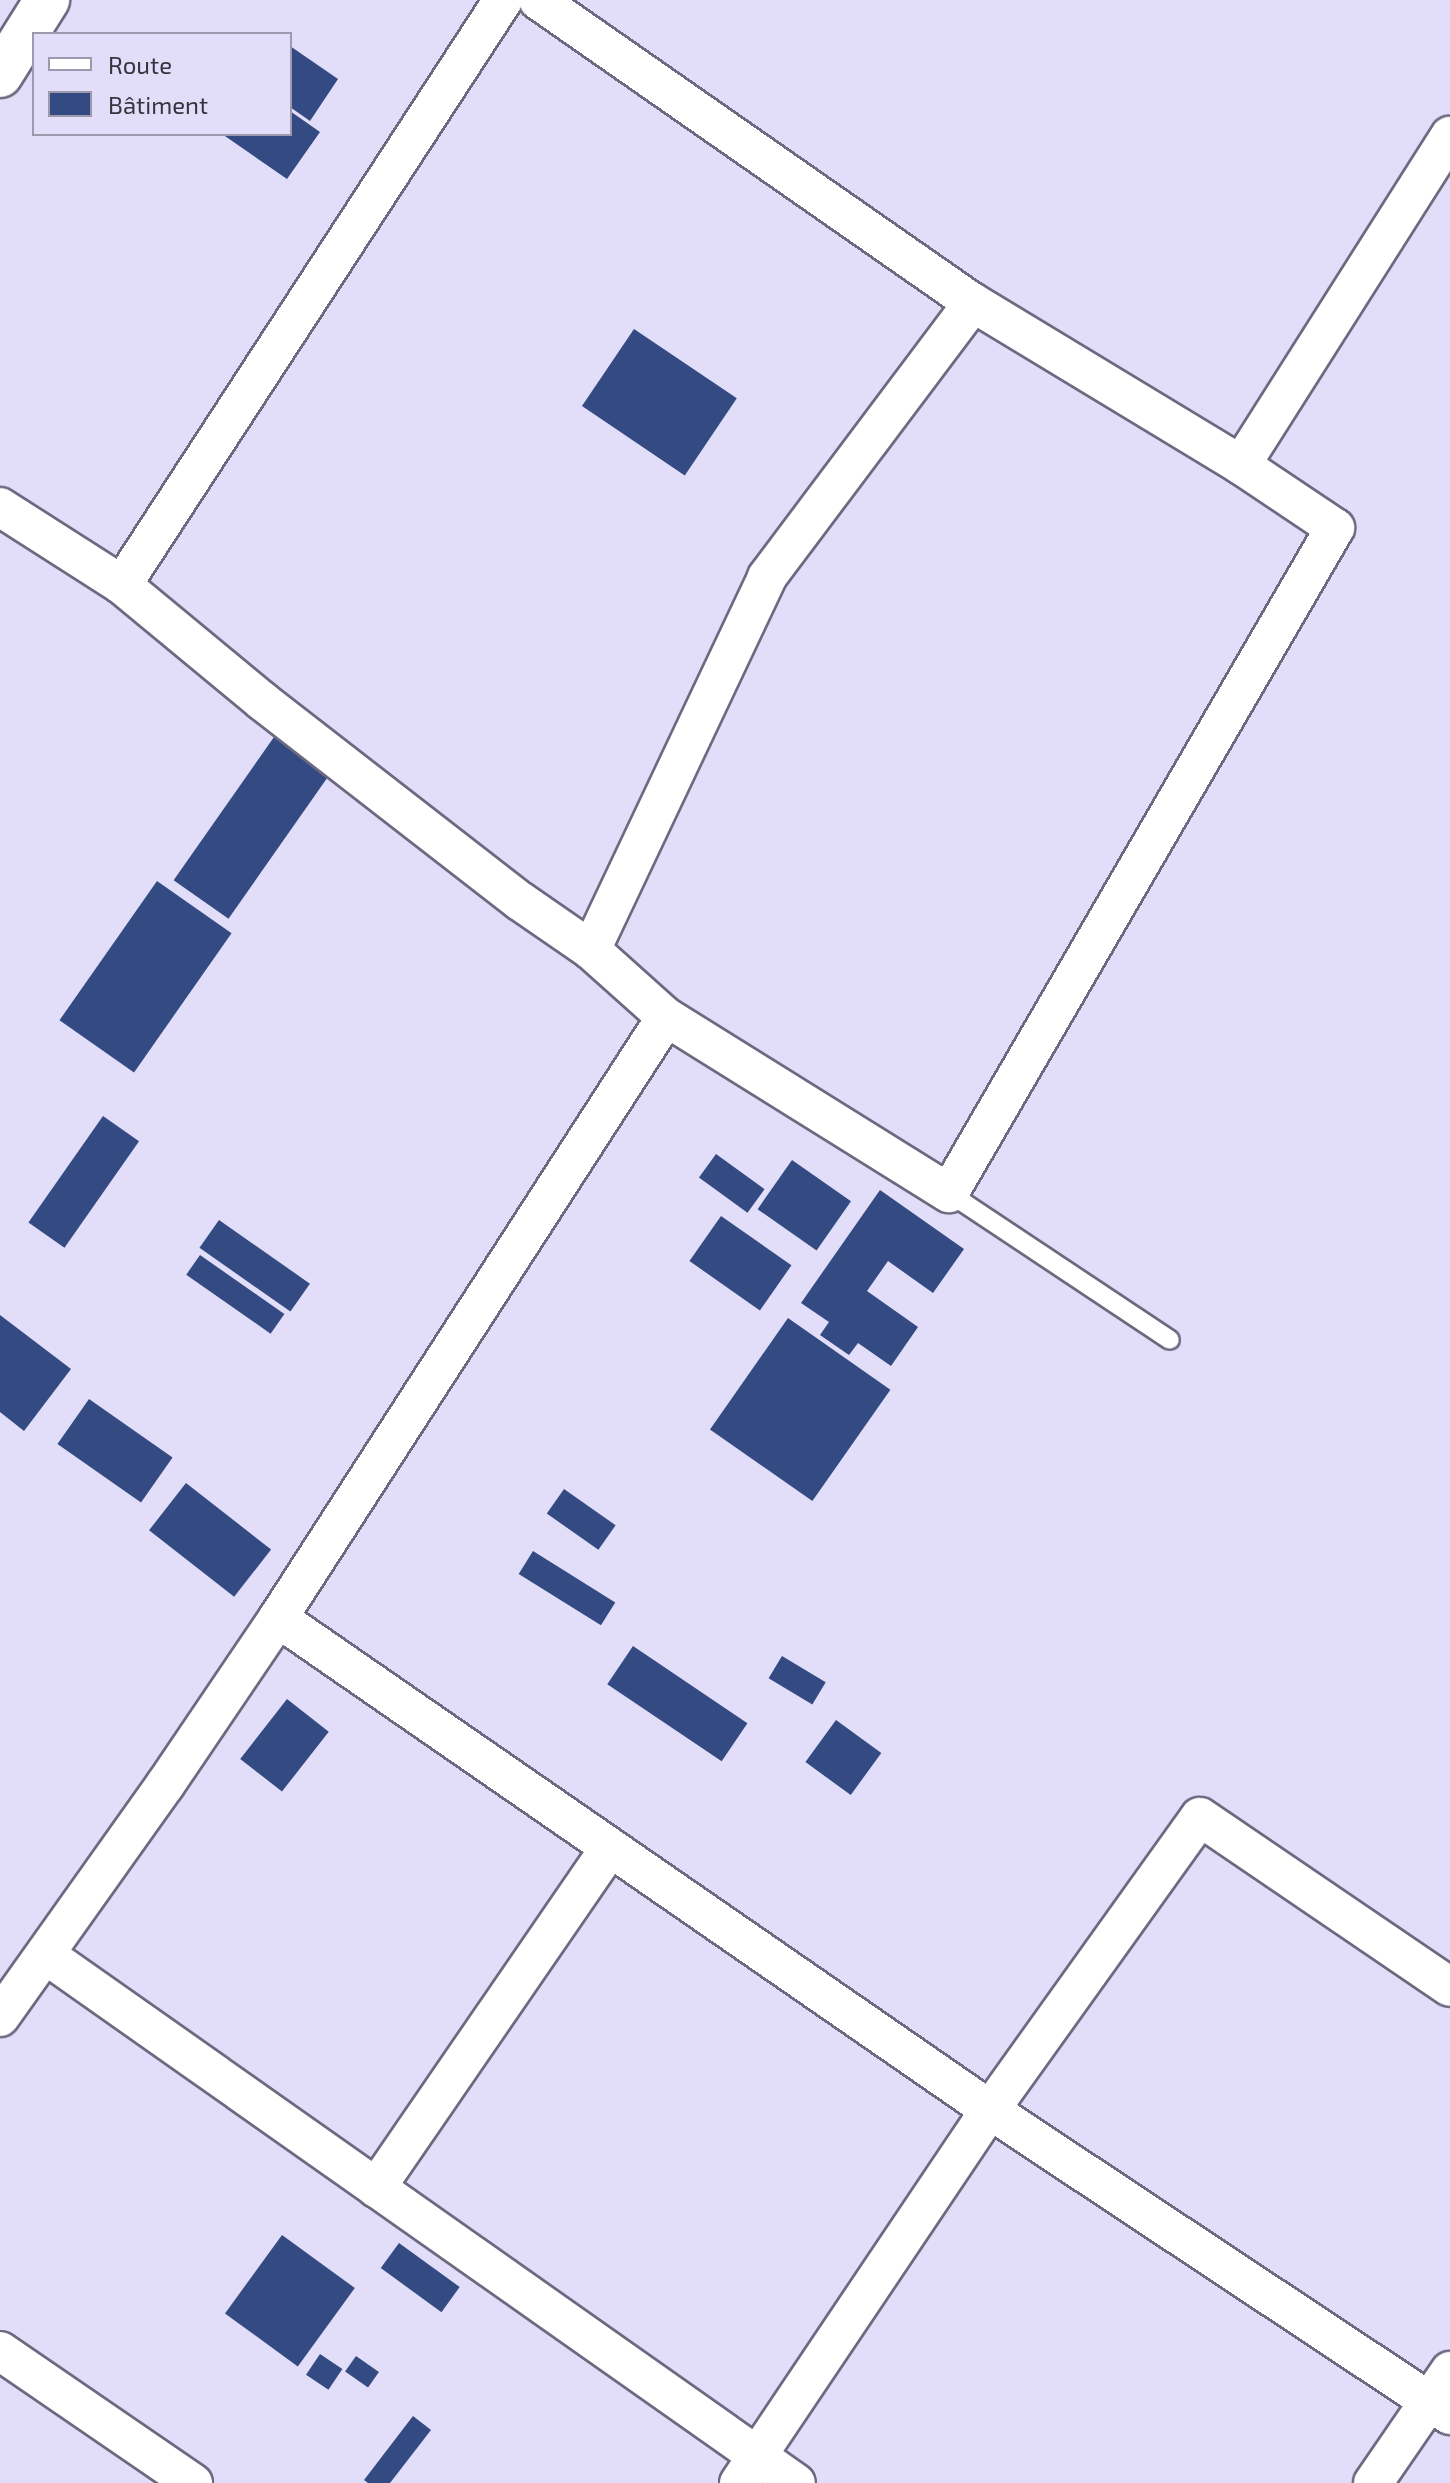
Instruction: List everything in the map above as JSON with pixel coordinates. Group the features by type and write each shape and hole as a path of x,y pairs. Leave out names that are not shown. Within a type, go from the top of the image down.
{"main road":[{"path":"0,75 47,0"}],"street":[{"path":"122,585 503,0"},
{"path":"0,507 122,585 275,711 520,901 591,950 666,1017 949,1193 1335,528 1241,465 973,303 538,0"},
{"path":"1241,465 1450,136"},
{"path":"591,950 767,577 973,303"},
{"path":"0,2017 278,1618 666,1017"},
{"path":"278,1618 990,2110 1443,2396 1373,2483"},
{"path":"748,2469 990,2110 1200,1817 1450,1987"},
{"path":"376,2188 610,1848"},
{"path":"46,1955 376,2188 748,2469 796,2483"},
{"path":"0,2351 183,2480"}],"lane":[{"path":"949,1193 1170,1340"}],"building":[{"path":"292,47 338,79 310,121 292,108"},
{"path":"292,112 320,132 287,179 225,136 292,136"},
{"path":"634,329 737,398 685,475 582,406"},
{"path":"274,737 329,775 229,919 174,880"},
{"path":"157,881 232,933 134,1072 59,1020"},
{"path":"103,1116 139,1141 64,1248 28,1222"},
{"path":"716,1154 765,1189 747,1213 699,1177"},
{"path":"792,1160 851,1201 817,1250 758,1209"},
{"path":"880,1190 964,1249 933,1293 888,1261 867,1291 918,1327 891,1366 858,1343 849,1355 820,1335 829,1322 801,1303"},
{"path":"721,1216 791,1265 760,1310 689,1261"},
{"path":"219,1220 310,1284 290,1312 199,1248"},
{"path":"200,1255 284,1314 271,1334 186,1275"},
{"path":"0,1315 71,1369 24,1431 0,1412"},
{"path":"788,1318 890,1390 812,1501 710,1429"},
{"path":"89,1399 173,1458 141,1503 57,1444"},
{"path":"186,1483 271,1549 234,1597 149,1530"},
{"path":"564,1489 616,1525 598,1550 547,1514"},
{"path":"533,1551 615,1602 601,1625 519,1574"},
{"path":"633,1646 747,1723 722,1761 607,1684"},
{"path":"782,1656 826,1682 812,1705 769,1678"},
{"path":"287,1699 329,1732 282,1792 240,1759"},
{"path":"836,1720 881,1753 851,1795 805,1762"},
{"path":"282,2235 355,2288 298,2366 225,2313"},
{"path":"399,2243 460,2287 441,2312 381,2268"},
{"path":"320,2354 342,2369 328,2390 306,2375"},
{"path":"356,2356 379,2372 368,2388 345,2372"},
{"path":"413,2416 431,2430 390,2483 368,2483 364,2480"}]}
